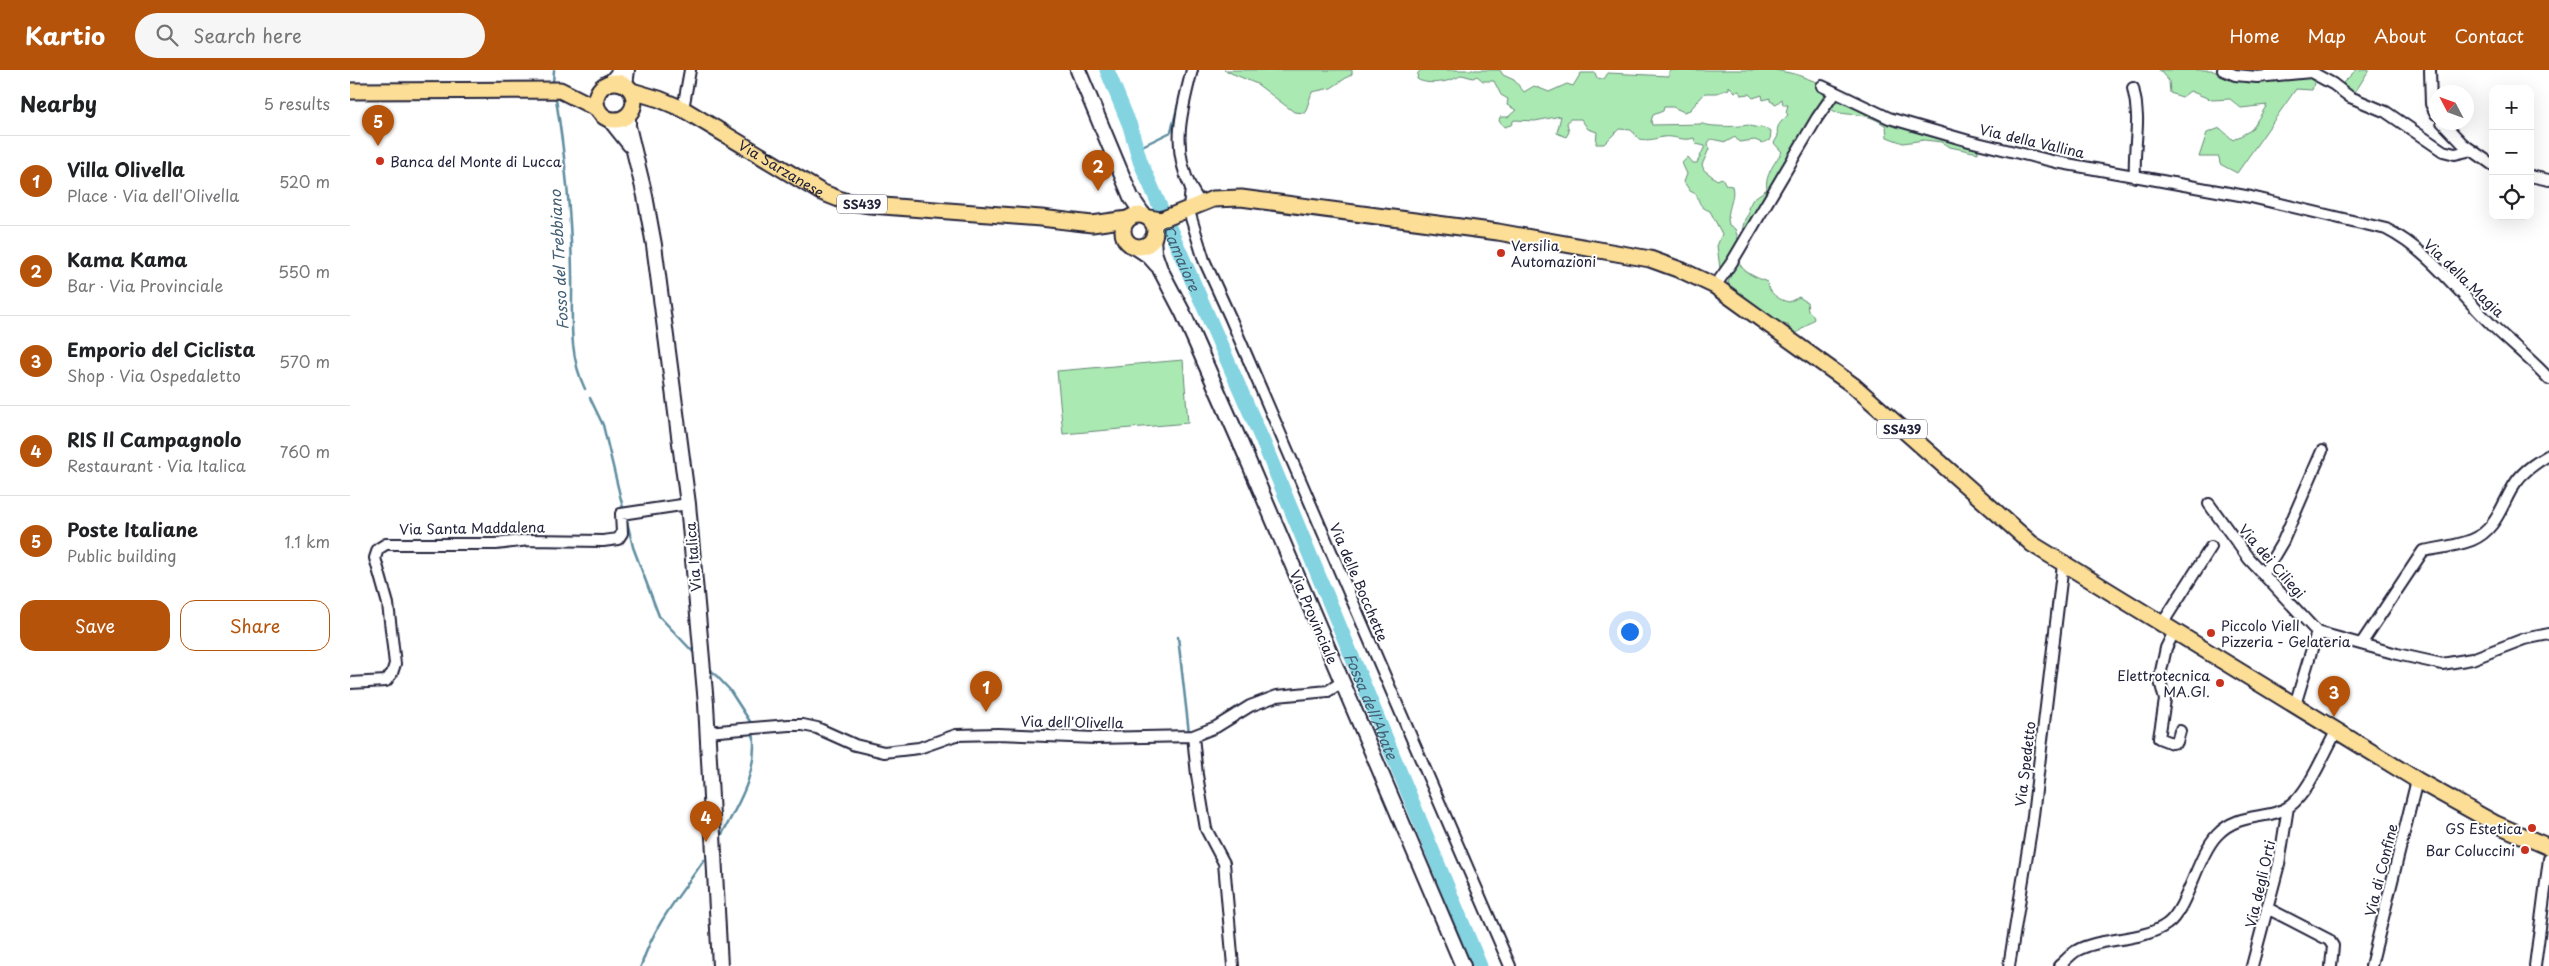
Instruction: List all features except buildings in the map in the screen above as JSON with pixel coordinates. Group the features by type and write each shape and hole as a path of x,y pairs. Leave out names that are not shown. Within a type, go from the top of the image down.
{"main road":[{"name":"Via Provinciale","path":"1078,70 1131,197 1145,223 1160,269 1183,314 1240,442 1463,966"},
{"name":"SS439","path":"350,91 544,90 568,92 619,81 659,98"},
{"path":"596,108 595,99 619,81 634,101 630,113"},
{"name":"SS439","path":"568,92 596,108 604,118 610,120"},
{"name":"Via Sarzanese","path":"659,98 683,109 822,192 844,201 870,205 1041,218 1092,224 1145,223"},
{"path":"610,120 620,120 642,103 659,98"},
{"name":"Via Italica","path":"630,113 628,126 654,245 688,504 706,732 720,966"},
{"name":"Via Italica","path":"610,120 634,151"},
{"name":"SS439","path":"1145,223 1213,198 1231,197 1498,232 1650,259 1683,271 1715,286 1837,372 1948,469 2000,518 2032,544 2416,780 2496,824 2549,847"},
{"path":"1145,223 1147,244 1130,243 1123,232 1145,223"},
{"name":"Via Sarzanese","path":"1092,224 1130,243"},
{"name":"Via Provinciale","path":"1130,243 1149,256 1160,269"}],"street":[{"path":"683,109 690,70"},
{"name":"Via delle Bocchette","path":"1192,70 1184,102 1178,145 1184,171 1191,188 1191,207 1209,274 1230,317 1510,966"},
{"path":"2223,70 2235,75 2257,78 2311,72 2333,84 2350,97 2386,112 2443,151 2455,154 2472,150"},
{"path":"2430,70 2430,85"},
{"name":"Via della Vallina","path":"1822,86 1889,118 2056,162 2229,193"},
{"path":"2133,88 2139,118 2135,177"},
{"path":"1715,286 1732,262 1816,118 1835,92"},
{"path":"2451,130 2472,150 2489,162"},
{"path":"2534,177 2549,180"},
{"name":"Via della Magia","path":"2229,193 2370,223 2394,233 2449,279 2496,330 2518,346 2549,379"},
{"path":"2263,575 2283,541 2322,451"},
{"path":"2361,644 2423,551 2472,540 2484,532 2496,520 2516,482 2534,464 2549,455"},
{"name":"Via Santa Maddalena","path":"350,683 386,681 392,673 395,664 388,604 375,558 378,549 386,544 496,544 529,540 603,541 618,538 622,533 625,513 688,504"},
{"name":"Via dei Ciliegi","path":"2210,504 2249,559 2317,632"},
{"path":"2180,731 2177,742 2172,744 2159,738 2165,700 2160,670 2166,648 2168,628 2211,547"},
{"name":"Via Spedetto","path":"2009,966 2033,815 2063,564"},
{"path":"2295,706 2317,632 2442,664 2472,658 2524,639 2549,634"},
{"name":"Via dell'Olivella","path":"706,732 789,724 802,725 817,728 855,745 884,752 919,748 956,735 998,734 1095,738 1194,736 1216,727 1250,706 1277,696 1328,691 1342,682"},
{"path":"2059,966 2069,962 2077,950 2149,933 2169,923 2178,911 2200,862 2216,835 2237,820 2288,807 2305,788 2336,732"},
{"path":"1194,736 1197,775 1206,829 1224,863 1232,966"},
{"name":"Via di Confine","path":"2371,966 2416,780"},
{"name":"Via degli Orti","path":"2252,966 2264,929 2267,908 2279,864 2288,807"},
{"path":"2535,966 2549,859"},
{"path":"2267,908 2329,940 2334,946 2331,966"}],"green space":[{"path":"1224,70 1352,70 1352,74 1331,88 1312,92 1305,113 1294,112 1257,84"},
{"path":"1421,70 1500,70 1503,75 1514,80 1524,92 1534,86 1549,92 1567,84 1573,86 1581,73 1595,73 1597,78 1604,79 1608,73 1669,76 1669,71 1674,70 1775,70 1795,74 1830,87 1890,117 1978,148 1978,153 1950,147 1942,142 1924,140 1903,143 1887,137 1886,126 1874,119 1839,113 1829,109 1738,260 1746,271 1767,282 1772,293 1781,300 1789,302 1799,297 1807,302 1808,311 1813,315 1814,319 1797,333 1791,334 1788,325 1776,323 1756,310 1755,304 1750,305 1740,299 1740,295 1731,289 1728,282 1732,273 1720,268 1717,246 1722,234 1710,211 1702,206 1696,194 1690,191 1684,182 1687,174 1682,163 1688,157 1693,163 1697,163 1705,146 1696,144 1694,138 1667,137 1642,140 1631,130 1619,129 1604,144 1596,144 1597,132 1588,129 1581,119 1570,119 1567,123 1569,132 1566,137 1557,133 1561,116 1535,121 1514,120 1511,125 1504,127 1499,121 1500,117 1508,117 1516,110 1507,105 1508,99 1501,95 1494,81 1483,81 1477,76 1473,78 1462,75 1446,81 1433,83 1417,79 1418,73","holes":["1729,86 1735,92 1739,91 1741,95 1749,94 1753,98 1762,95 1763,100 1770,98 1770,101 1776,104 1782,99 1783,105 1788,105 1786,112 1788,115 1778,127 1778,136 1774,143 1782,152 1773,165 1767,180 1767,189 1753,199 1748,208 1749,213 1745,219 1739,242 1735,229 1729,225 1728,220 1733,196 1732,186 1726,185 1722,178 1717,180 1704,170 1702,165 1709,149 1708,143 1711,139 1726,142 1735,137 1739,142 1755,140 1762,143 1770,140 1771,131 1748,125 1652,125 1651,121 1653,115 1663,111 1664,107 1673,107 1684,112 1690,110 1705,93 1717,93 1729,89"]},
{"path":"2159,70 2211,70 2229,78 2232,70 2320,70 2317,72 2312,90 2296,89 2237,173 2220,164 2219,157 2199,157 2207,133 2220,128 2233,140 2251,130 2267,105 2241,108 2230,99 2212,100 2190,91 2182,97 2170,93 2169,81"},
{"path":"2356,70 2369,70 2354,94 2342,84"},
{"path":"1183,360 1188,423 1063,434 1057,371"}],"waterway":[{"name":"Fosso del Trebbiano","path":"553,83 554,70"},
{"name":"Fossa dell'Abate","path":"1107,70 1130,126 1140,161 1264,444 1480,966"},
{"path":"1138,148 1171,132 1187,70"},
{"name":"Fosso del Trebbiano","path":"556,99 569,207 573,347 579,375 585,389"},
{"name":"Fosso del Trebbiano","path":"590,398 603,425 623,508"},
{"name":"Fosso del Trebbiano","path":"626,517 633,547 659,616 695,654"},
{"path":"1178,637 1189,733"},
{"name":"Fosso del Trebbiano","path":"710,669 729,689 751,723"},
{"name":"Fosso del Trebbiano","path":"721,836 741,799 750,773 753,760 753,731"},
{"name":"Fosso del Trebbiano","path":"641,966 661,923 704,860"}],"place":[{"name":"Poste Italiane","path":"378,146"},
{"name":"Banca del Monte di Lucca","path":"380,161"},
{"name":"Kama Kama","path":"1098,191"},
{"name":"Versilia Automazioni","path":"1501,253"},
{"name":"Piccolo Viell Pizzeria - Gelateria","path":"2211,633"},
{"name":"Elettrotecnica MA.GI.","path":"2220,683"},
{"name":"Villa Olivella","path":"986,712"},
{"name":"Emporio del Ciclista","path":"2334,717"},
{"name":"GS Estetica","path":"2532,828"},
{"name":"RIS Il Campagnolo","path":"706,842"},
{"name":"Bar Coluccini","path":"2525,850"}],"water label":[{"name":"Camaiore","path":"1182,258"}]}
